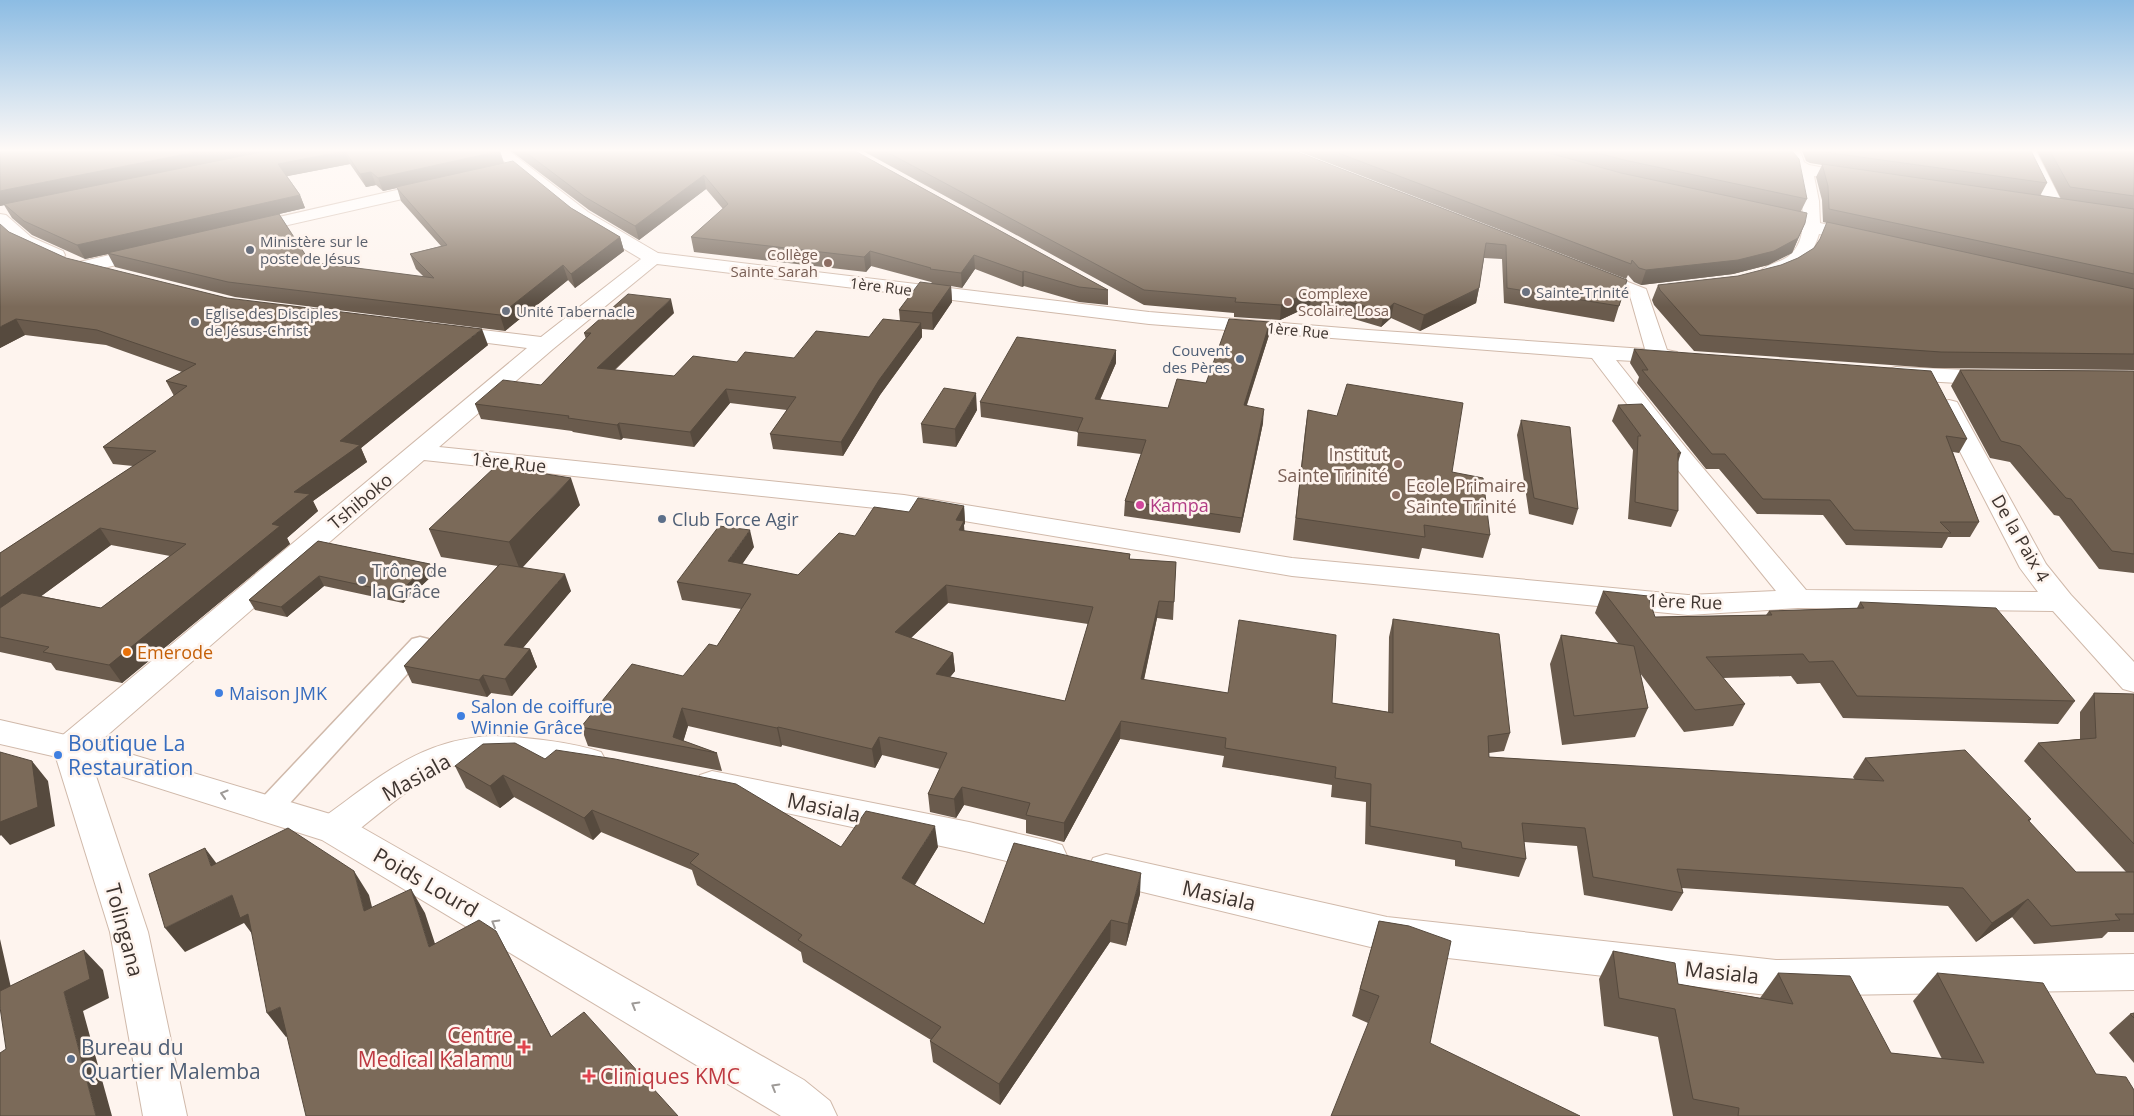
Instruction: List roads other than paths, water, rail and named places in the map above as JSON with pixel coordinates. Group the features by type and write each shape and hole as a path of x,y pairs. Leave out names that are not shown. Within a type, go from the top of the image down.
{"street":[{"path":"228,234 364,203"},
{"name":"1ère Rue","path":"562,203 653,258 1150,318 1686,359"},
{"path":"1750,278 1776,272 1800,257 1810,238 1812,225 1810,203"},
{"path":"2037,203 2072,208"},
{"path":"3,214 25,240 82,268 120,277"},
{"path":"1792,218 1876,241"},
{"path":"82,268 160,250"},
{"name":"Tshiboko","path":"70,748 546,344 653,258"},
{"path":"1575,268 1639,293 1658,291"},
{"path":"1639,293 1658,356"},
{"path":"1107,294 1150,318"},
{"path":"429,329 546,344"},
{"path":"1599,353 1678,454 1798,599"},
{"path":"1875,373 1933,377 2015,378"},
{"name":"De la Paix 4","path":"1933,377 2034,568 2061,602 2134,681"},
{"name":"1ère Rue","path":"418,452 904,503 1292,567 1688,605 1798,599 2061,602"},
{"name":"Poids Lourd","path":"0,732 70,748 270,807 334,828 789,1095 814,1116"},
{"name":"Tolingana","path":"70,748 129,932 165,1116"},
{"name":"Masiala","path":"334,828 410,775 442,757 471,751 523,750 623,766"},
{"name":"Masiala","path":"681,778 969,837 1387,934 1776,978 2134,972"}],"lane":[{"path":"270,807 420,645"}],"place":[{"name":"Ministère sur le poste de Jésus","path":"250,250"},
{"name":"Collège Sainte Sarah","path":"828,263"},
{"name":"Sainte-Trinité","path":"1526,292"},
{"name":"Complexe Scolaire Losa","path":"1288,302"},
{"name":"Unité Tabernacle","path":"506,311"},
{"name":"Eglise des Disciples de Jésus-Christ","path":"195,322"},
{"name":"Couvent des Pères","path":"1240,359"},
{"name":"Institut Sainte Trinité","path":"1398,464"},
{"name":"Ecole Primaire Sainte Trinité","path":"1396,495"},
{"name":"Kampa","path":"1140,505"},
{"name":"Club Force Agir","path":"662,519"},
{"name":"Trône de la Grâce","path":"362,580"},
{"name":"Emerode","path":"127,652"},
{"name":"Maison JMK","path":"219,693"},
{"name":"Salon de coiffure Winnie Grâce","path":"461,716"},
{"name":"Boutique La Restauration","path":"58,755"},
{"name":"Centre Medical Kalamu","path":"524,1047"},
{"name":"Bureau du Quartier Malemba","path":"71,1059"},
{"name":"Cliniques KMC","path":"589,1076"}]}
